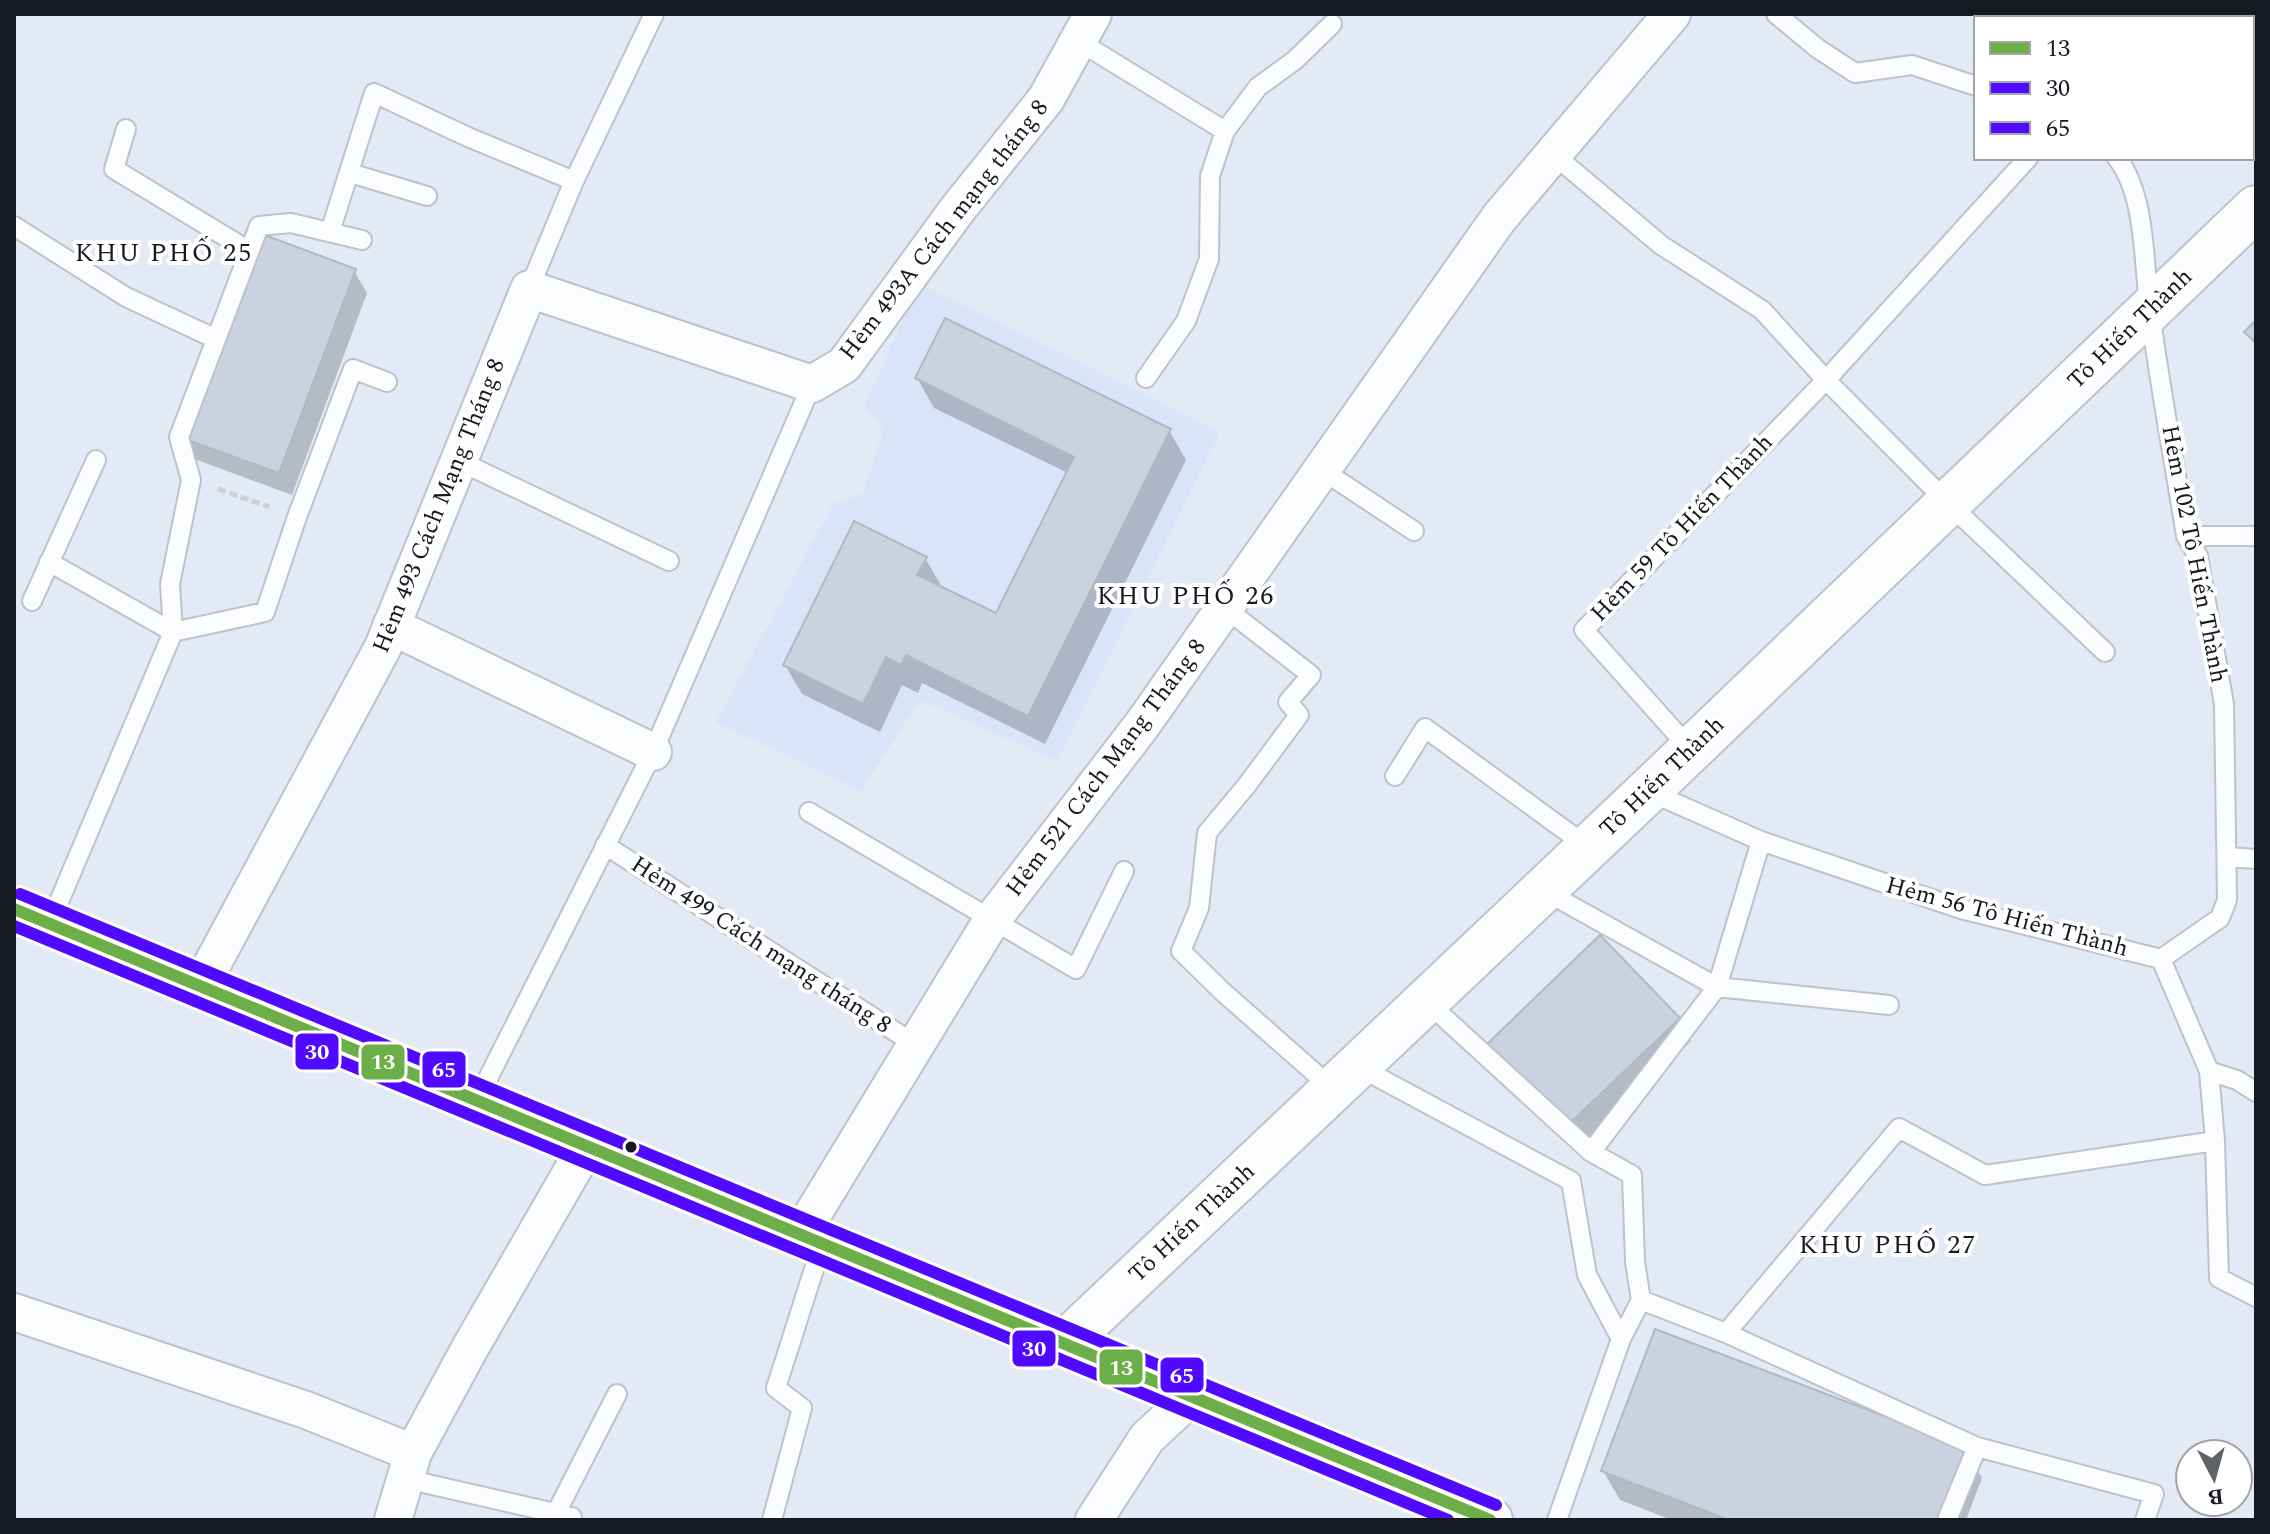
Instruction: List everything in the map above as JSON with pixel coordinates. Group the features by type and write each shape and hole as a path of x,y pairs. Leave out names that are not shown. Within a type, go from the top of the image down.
{"main road":[{"name":"Tô Hiến Thành","path":"1065,1343 1648,791 2256,208"},
{"path":"32,916 1490,1520"}],"street":[{"name":"Hẻm 521 Cách Mạng Tháng 8","path":"811,1239 916,1045 992,920 1142,725 1499,218 1672,14"},
{"name":"Hẻm 493A Cách mạng tháng 8","path":"812,384 844,365 957,210 1046,99 1086,28"},
{"path":"529,289 812,384"},
{"name":"Hẻm 493 Cách Mạng Tháng 8","path":"201,985 391,626 529,289"},
{"name":"Hẻm 493 Cách Mạng Tháng 8","path":"391,626 653,752"},
{"path":"393,1520 410,1466 470,1348 586,1147"},
{"path":"14,1312 306,1410 410,1466"},
{"path":"1094,1520 1147,1438 1192,1396"}],"lane":[{"name":"Hẻm 493 Cách Mạng Tháng 8","path":"529,289 574,181 654,14"},
{"path":"1776,14 1817,48 1855,73 1912,65 1974,85"},
{"path":"1146,378 1186,321 1209,259 1210,176 1225,131 1258,87 1295,60 1332,24"},
{"path":"1086,28 1225,131"},
{"path":"330,232 374,93 468,137 574,181"},
{"path":"126,129 114,169 249,251"},
{"path":"1553,154 1661,245 1762,310 1826,380 1948,503 2105,652"},
{"path":"1826,380 2026,160"},
{"name":"Hẻm 102 Tô Hiến Thành","path":"2119,160 2130,175 2143,243 2149,310 2186,536 2198,556 2224,704 2229,857 2227,900 2220,918 2161,959"},
{"path":"350,173 427,196"},
{"path":"32,916 173,632 170,584 191,480 179,437 259,226 291,223 362,240"},
{"path":"14,226 126,297 216,339"},
{"path":"49,562 173,632 265,612 353,369 387,382"},
{"name":"Hẻm 59 Tô Hiến Thành","path":"1691,750 1584,630 1826,380"},
{"name":"Hẻm 499 Cách mạng tháng 8","path":"476,1102 653,752 812,384"},
{"path":"32,601 96,460"},
{"path":"459,461 669,561"},
{"path":"1322,470 1414,531"},
{"path":"2186,536 2256,536"},
{"path":"1225,608 1311,675 1288,702 1299,715 1207,833 1199,908 1181,951 1223,992 1345,1077 1571,1181 1587,1275 1621,1339"},
{"path":"1395,776 1425,728 1588,847"},
{"name":"Hẻm 56 Tô Hiến Thành","path":"1648,791 1761,841 1961,909 2161,959 2209,1071 2215,1141 2219,1278 2256,1297"},
{"path":"809,812 1076,969 1124,871"},
{"path":"1591,1152 1717,987 1761,841"},
{"name":"Hẻm 499 Cách mạng tháng 8","path":"605,845 916,1045"},
{"path":"2229,857 2256,859"},
{"path":"1543,890 1717,987 1889,1005"},
{"path":"1426,1001 1591,1152 1632,1175 1635,1262 1641,1300 1621,1339 1557,1520"},
{"path":"2209,1071 2237,1080 2256,1092"},
{"path":"1726,1333 1899,1128 1985,1175 2215,1141"},
{"path":"772,1520 802,1408 776,1388 811,1239"},
{"path":"1641,1300 1726,1333 1977,1447 2154,1494 2145,1520"},
{"path":"410,1466 563,1517 617,1394"},
{"path":"1947,1520 1977,1447"}],"path":[{"path":"191,480 297,517"}],"shaded area":[{"path":"919,284 1220,431 1058,761 920,700 861,791 716,722 834,503 863,494 884,429 864,407"}],"building":[{"path":"259,233 356,269 279,473 182,438"},
{"path":"945,318 1171,429 1028,716 906,655 901,665 886,657 863,704 783,665 854,521 927,557 917,575 996,613 1074,457 915,378"},
{"path":"2256,320 2256,343 2244,332"},
{"path":"1600,935 1680,1018 1564,1129 1484,1047"},
{"path":"1655,1329 1966,1447 1938,1520 1729,1520 1601,1471"}],"transit line":[{"name":"65","path":"20,894 1496,1505"},
{"name":"13","path":"14,909 1490,1520"},
{"name":"30","path":"14,926 1448,1520"}],"district":[{"name":"KHU PHỐ 25","path":"164,253"},
{"name":"KHU PHỐ 26","path":"1186,596"},
{"name":"KHU PHỐ 27","path":"1888,1245"}]}
